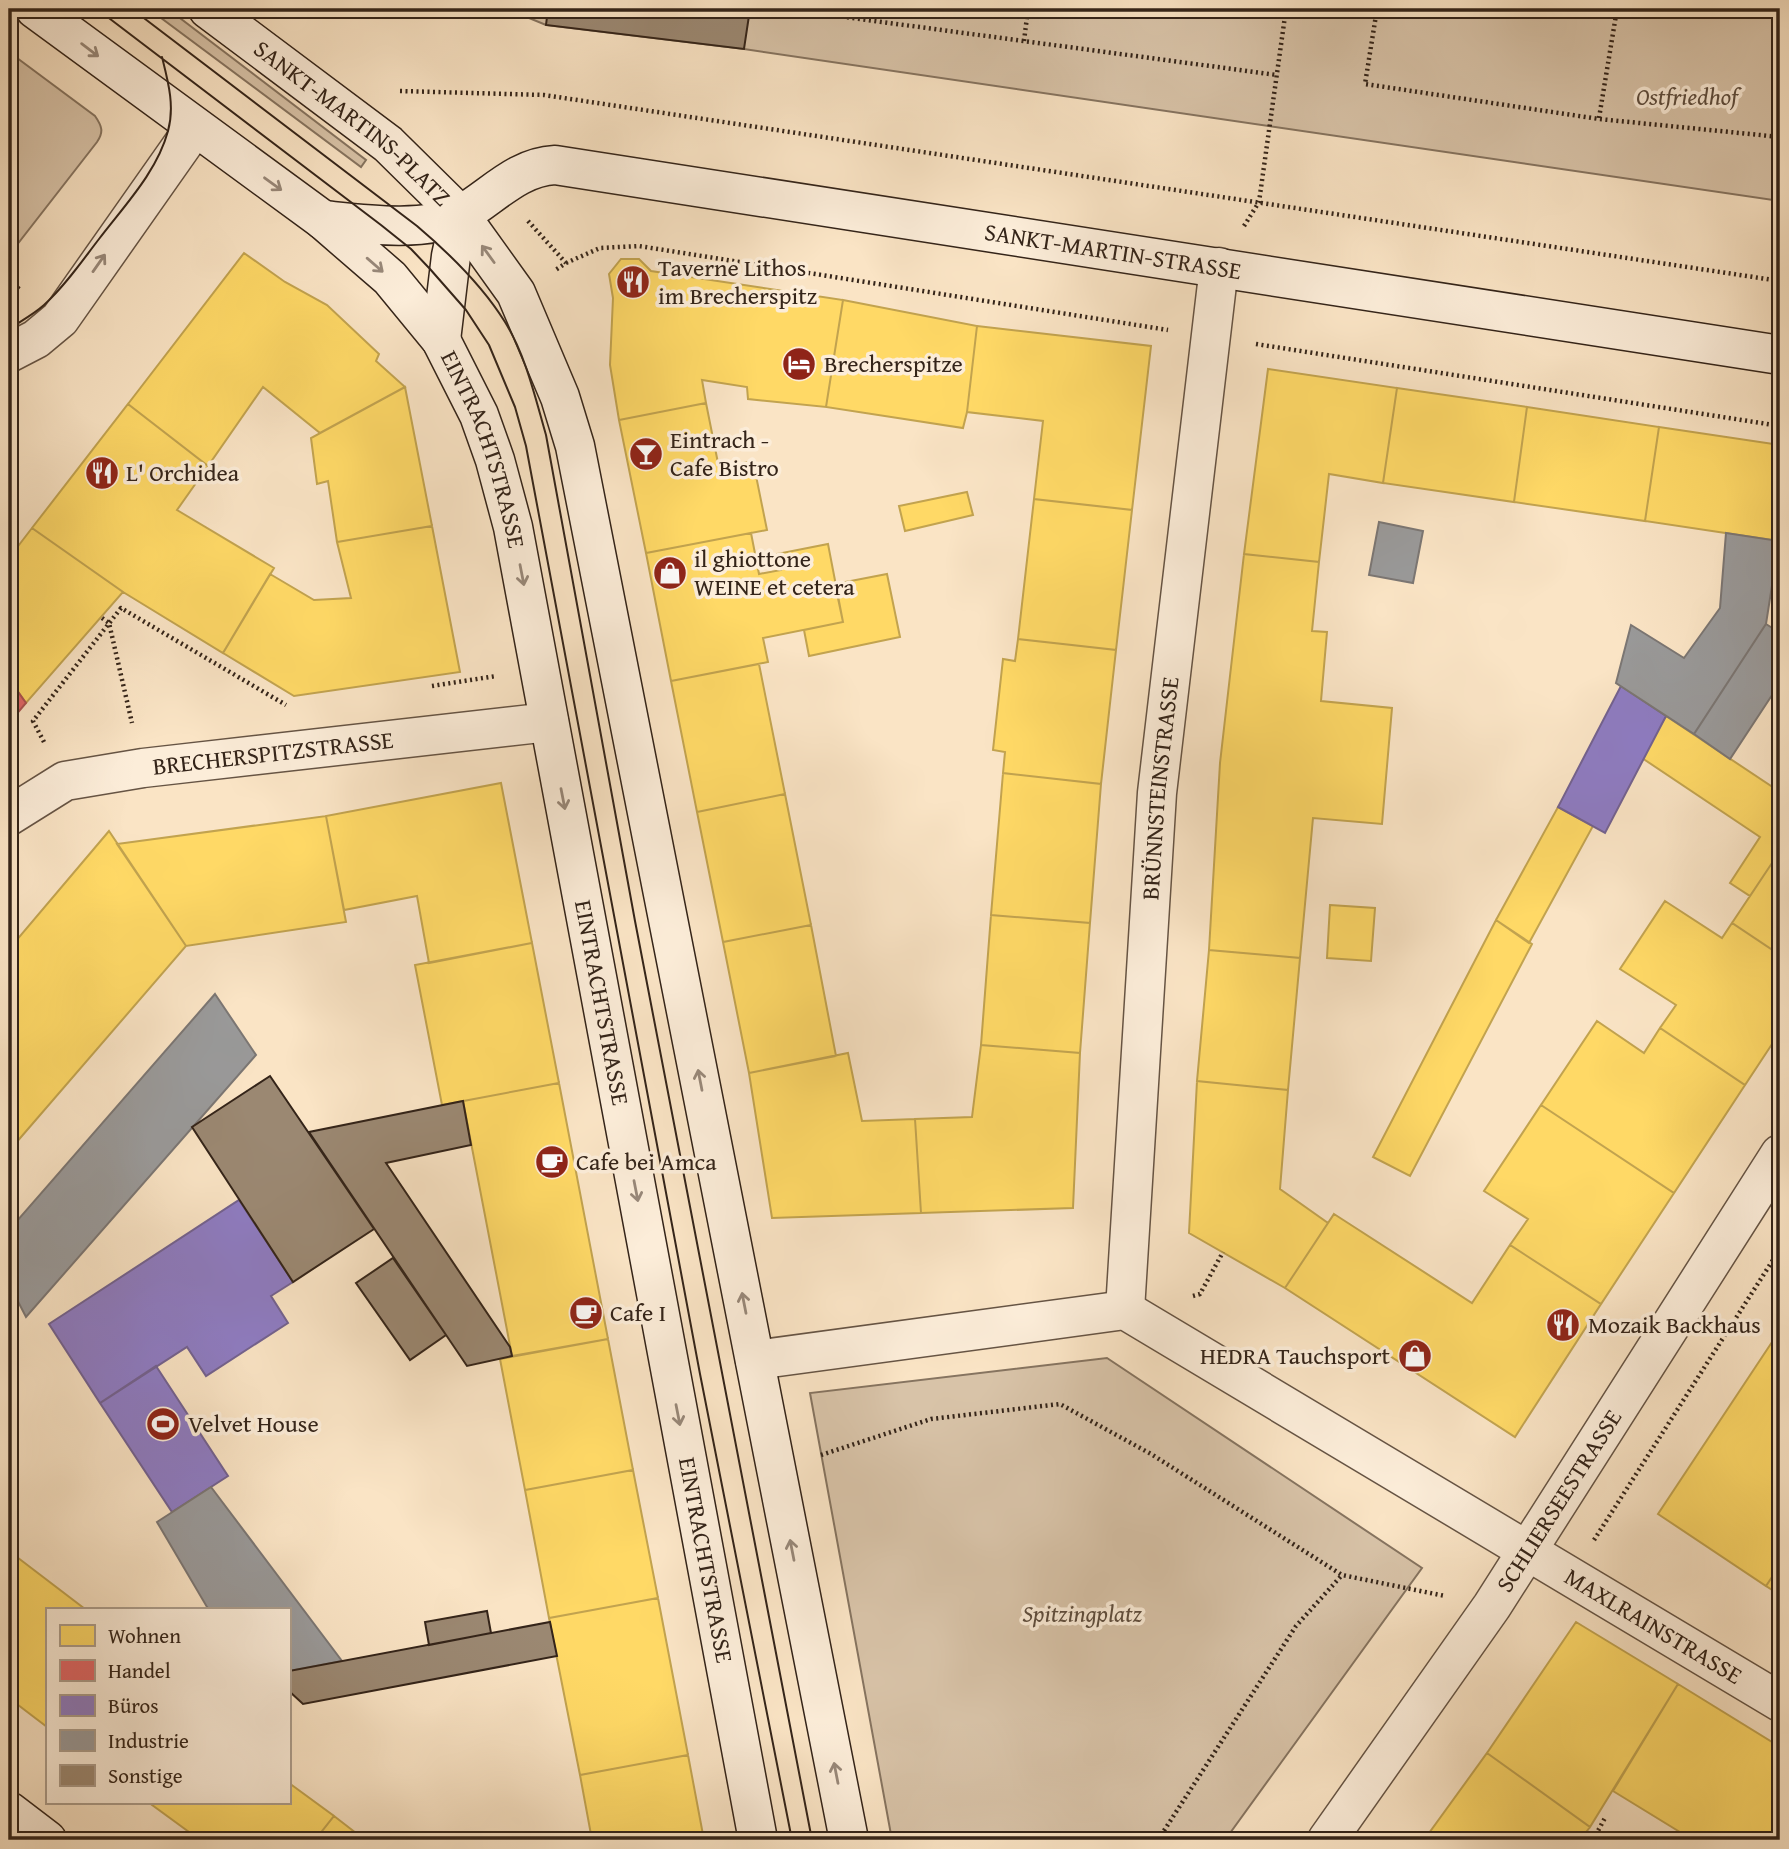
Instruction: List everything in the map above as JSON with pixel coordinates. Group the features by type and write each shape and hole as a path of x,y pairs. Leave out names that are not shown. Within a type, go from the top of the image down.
{"street":[{"path":"35,9 323,220 417,226 460,215"},
{"name":"SANKT-MARTINS-PLATZ","path":"208,9 388,144 460,215"},
{"path":"9,353 36,339 60,319 195,127"},
{"name":"SANKT-MARTIN-STRASSE","path":"460,215 498,188 537,166 555,165 1780,355"},
{"path":"442,340 451,256 460,215"},
{"path":"460,215 516,293 560,397 575,446 849,1840"},
{"name":"EINTRACHTSTRASSE","path":"323,220 390,278 442,340 479,415 495,460 513,527 758,1840"},
{"name":"BRÜNNSTEINSTRASSE","path":"1125,1310 1157,793 1219,267"},
{"name":"BRECHERSPITZSTRASSE","path":"9,816 65,781 143,768 549,722"},
{"name":"SCHLIERSEESTRASSE","path":"1327,1840 1492,1606 1780,1154"},
{"path":"755,1360 1125,1310 1527,1551"},
{"name":"MAXLRAINSTRASSE","path":"1527,1551 1780,1702"},
{"path":"9,1811 47,1840"}],"path":[{"path":"800,9 1277,75"},
{"path":"1024,41 1028,9"},
{"path":"1259,202 1286,9"},
{"path":"1377,9 1365,84 1599,119 1780,137"},
{"path":"1599,119 1617,9"},
{"path":"400,91 544,95 1780,281"},
{"path":"9,545 13,552"},
{"path":"65,781 33,721 121,608 291,708"},
{"path":"102,618 109,623 143,768"},
{"path":"428,686 497,676"},
{"path":"1570,1577 1780,1249"},
{"path":"775,1461 804,1460 931,1419 1060,1404 1151,1454 1342,1575 1492,1606"},
{"path":"1158,1840 1296,1626 1342,1575"},
{"path":"1593,1840 1606,1816"}],"green space":[{"path":"149,9 168,9 366,160 361,167"},
{"name":"Ostfriedhof","path":"496,9 1780,9 1780,201 744,49 546,25 512,11"},
{"path":"9,52 95,116 101,126 101,132 97,142 9,255"},
{"name":"Spitzingplatz","path":"1107,1358 1422,1568 1225,1840 892,1840 810,1393"}],"building: Wohnen":[{"path":"244,253 285,282 327,305 379,354 376,361 405,387 320,433 263,387 208,466 128,404"},
{"path":"621,259 639,259 651,271 843,300 826,407 748,399 747,387 702,380 706,403 619,420 610,365 613,298 609,274"},
{"path":"843,300 977,326 963,428 826,407"},
{"path":"977,326 1151,346 1132,510 1034,499 1043,421 967,412"},
{"path":"1268,369 1397,388 1383,483 1329,474 1319,562 1244,554"},
{"path":"405,387 432,526 337,542 328,481 317,484 311,438"},
{"path":"1397,388 1527,407 1514,502 1383,483"},
{"path":"706,403 719,468 753,461 767,530 646,553 619,420"},
{"path":"128,404 208,466 177,510 274,568 223,653 123,592 32,528"},
{"path":"1527,407 1659,427 1645,521 1514,502"},
{"path":"1659,427 1780,445 1779,541 1645,521"},
{"path":"967,492 973,515 905,531 899,506"},
{"path":"1034,499 1132,510 1116,650 1018,639"},
{"path":"432,526 460,672 294,696 223,653 270,574 314,600 351,598 337,542"},
{"path":"32,528 123,592 26,703 9,679 9,558"},
{"path":"751,533 759,574 781,570 777,554 828,544 843,622 763,638 768,662 671,681 646,553"},
{"path":"1244,554 1319,562 1312,631 1327,632 1321,701 1392,708 1382,824 1313,818 1300,958 1209,950 1220,763"},
{"path":"887,574 900,637 809,656 804,630 843,622 835,584"},
{"path":"1018,639 1116,650 1101,784 1003,773 1005,752 993,750 1003,659 1015,661"},
{"path":"759,664 785,794 697,812 671,681"},
{"path":"1666,716 1780,792 1780,851 1750,896 1730,883 1760,837 1642,758"},
{"path":"1003,773 1101,784 1090,923 991,915"},
{"path":"501,783 532,943 429,963 417,896 344,910 326,816"},
{"path":"785,794 811,925 723,942 697,812"},
{"path":"1558,807 1593,826 1529,943 1496,920"},
{"path":"326,816 346,922 186,946 117,844"},
{"path":"109,831 186,946 9,1151 9,949"},
{"path":"1780,851 1780,955 1732,923"},
{"path":"1665,901 1722,938 1732,923 1780,955 1780,1032 1745,1085 1660,1028 1676,1005 1620,969"},
{"path":"1330,905 1375,908 1371,961 1327,958"},
{"path":"991,915 1090,923 1080,1053 981,1045"},
{"path":"1496,920 1532,944 1410,1176 1373,1157"},
{"path":"811,925 836,1056 749,1073 723,942"},
{"path":"532,943 559,1083 442,1105 415,965"},
{"path":"1209,950 1300,958 1288,1090 1197,1081"},
{"path":"1597,1021 1644,1053 1660,1028 1745,1085 1674,1193 1541,1105"},
{"path":"981,1045 1080,1053 1073,1208 921,1213 915,1119 972,1117"},
{"path":"848,1053 862,1121 915,1119 921,1213 772,1218 749,1073"},
{"path":"1197,1081 1288,1090 1280,1189 1328,1223 1285,1288 1189,1233"},
{"path":"559,1083 608,1339 512,1356 463,1101"},
{"path":"1541,1105 1674,1193 1601,1304 1510,1245 1528,1219 1484,1191"},
{"path":"1334,1214 1472,1303 1510,1245 1601,1304 1515,1437 1285,1288"},
{"path":"1780,1330 1780,1565 1766,1586 1658,1514"},
{"path":"608,1339 633,1470 525,1490 500,1359"},
{"path":"633,1470 658,1598 549,1618 525,1490"},
{"path":"9,1551 84,1608 46,1608 46,1726 9,1698"},
{"path":"1780,1565 1780,1595 1766,1586"},
{"path":"658,1598 688,1755 580,1775 549,1618"},
{"path":"1576,1622 1678,1684 1590,1827 1487,1753"},
{"path":"1678,1684 1780,1747 1780,1840 1693,1840 1613,1791"},
{"path":"1487,1753 1590,1827 1580,1840 1424,1840"},
{"path":"688,1755 704,1840 592,1840 580,1775"},
{"path":"290,1784 334,1816 315,1840 200,1840 151,1804 290,1804"},
{"path":"334,1816 365,1840 315,1840"}],"building: Handel":[{"path":"9,679 26,703 9,723"}],"building: Büros":[{"path":"1621,686 1666,716 1605,833 1558,807"},
{"path":"239,1200 293,1282 271,1296 288,1323 206,1376 187,1347 100,1403 49,1324"},
{"path":"156,1366 228,1476 172,1512 100,1403"}],"building: Industrie":[{"path":"1379,522 1423,531 1413,583 1369,575"},
{"path":"1726,533 1779,541 1766,624 1694,734 1616,683 1631,625 1684,658 1720,608"},
{"path":"1766,624 1780,633 1780,683 1730,759 1694,734"},
{"path":"215,994 256,1055 26,1317 9,1284 9,1230"},
{"path":"211,1487 342,1661 290,1671 290,1608 208,1608 157,1522"}],"building: Sonstige":[{"path":"548,9 750,9 744,49 546,25"},
{"path":"270,1076 374,1229 293,1282 192,1127"},
{"path":"463,1101 471,1145 386,1163 510,1347 512,1356 467,1366 309,1132"},
{"path":"393,1258 446,1335 410,1360 356,1283"},
{"path":"487,1611 491,1633 429,1645 425,1622"},
{"path":"550,1622 557,1656 303,1704 290,1692 290,1671"}],"tram line":[{"path":"97,9 411,249 466,310 489,345 515,407 526,446 700,1374 792,1840"},
{"path":"132,9 417,226 465,271 486,295 505,322 524,363 546,435 635,921 812,1840"},
{"path":"9,329 40,308 59,290 129,201 156,161 168,131 171,112 162,57"}],"place":[{"name":"Taverne Lithos im Brecherspitz","path":"633,282"},
{"name":"Brecherspitze","path":"799,364"},
{"name":"Eintrach - Cafe Bistro","path":"646,454"},
{"name":"L' Orchidea","path":"102,473"},
{"name":"il ghiottone WEINE et cetera","path":"670,573"},
{"name":"Cafe bei Amca","path":"552,1162"},
{"name":"Cafe I","path":"586,1313"},
{"name":"Mozaik Backhaus","path":"1563,1325"},
{"name":"HEDRA Tauchsport","path":"1415,1356"},
{"name":"Velvet House","path":"163,1424"}]}
